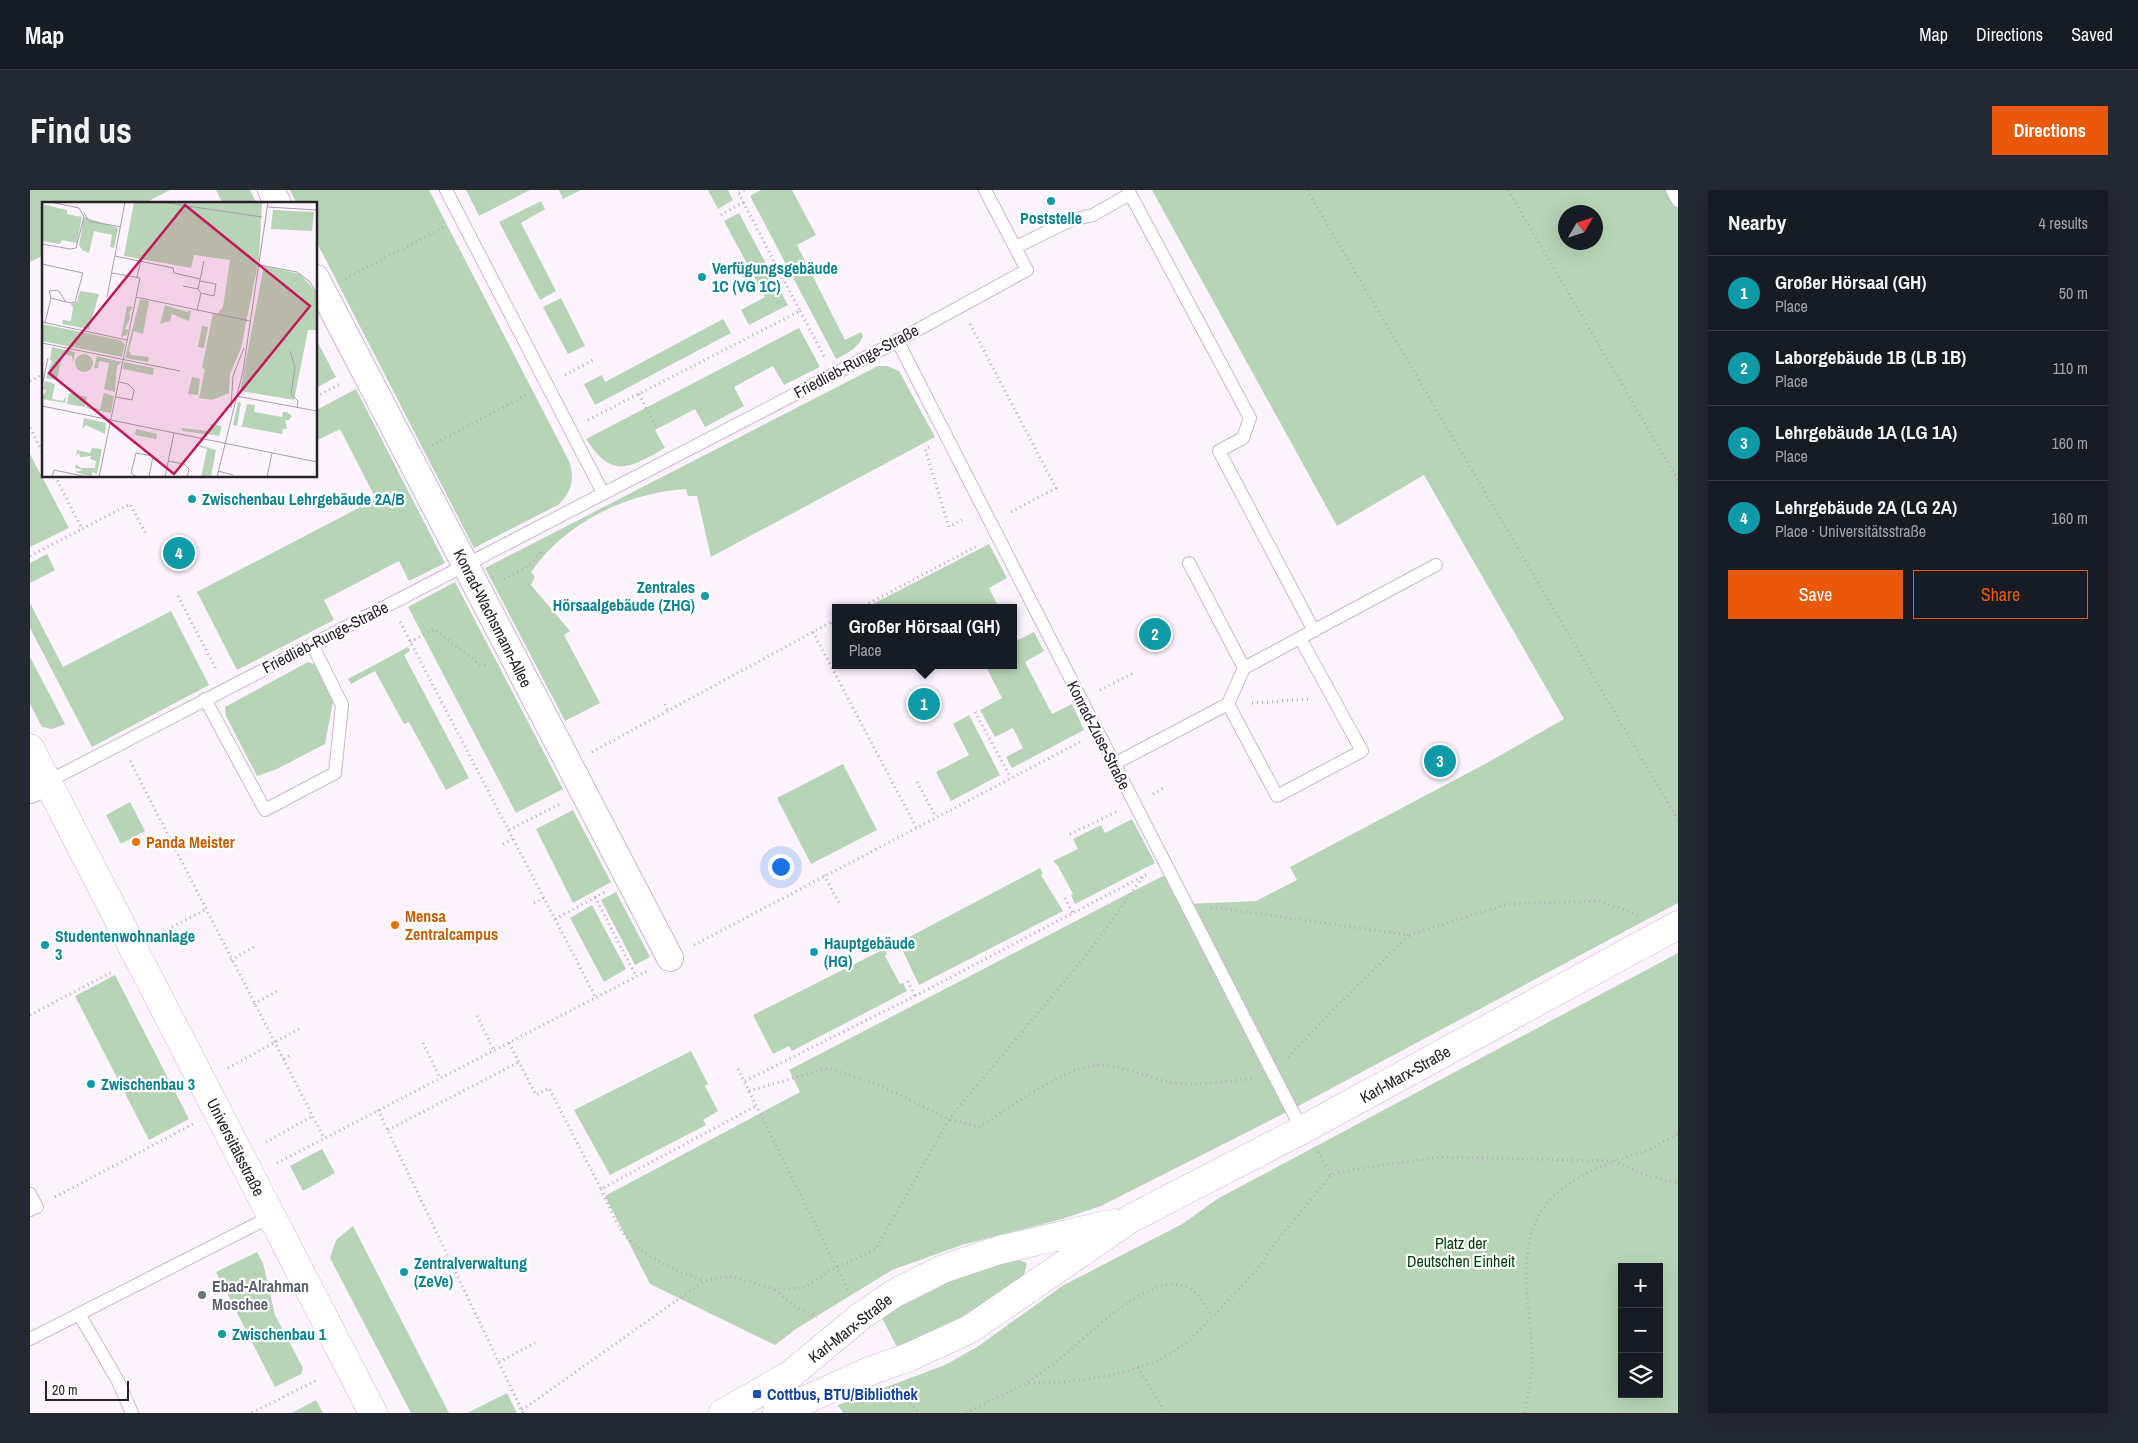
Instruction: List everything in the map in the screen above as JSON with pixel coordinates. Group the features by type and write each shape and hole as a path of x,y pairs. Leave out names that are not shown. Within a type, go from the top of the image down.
{"street":[{"path":"271,190 277,202"},
{"name":"Konrad-Wachsmann-Allee","path":"319,284 670,958"},
{"name":"Universitätsstraße","path":"30,748 39,786 272,1216 373,1413"},
{"name":"Karl-Marx-Straße","path":"786,1411 865,1373 909,1357 970,1329 1130,1220 1309,1139 1678,925"},
{"name":"Karl-Marx-Straße","path":"722,1413 790,1375 861,1316 895,1293 943,1269 998,1250 1130,1220"}],"lane":[{"path":"446,190 603,493"},
{"name":"Friedlieb-Runge-Straße","path":"39,786 466,566 1027,270 985,190"},
{"path":"1672,190 1678,201"},
{"path":"1016,247 1071,220 1093,215 1129,192 1250,418 1244,438 1219,451 1314,631"},
{"name":"Konrad-Zuse-Straße","path":"897,340 1273,1075 1309,1139"},
{"path":"1189,563 1244,668"},
{"path":"1114,764 1228,704 1244,668 1436,565"},
{"path":"1228,704 1277,796 1362,751 1300,638"},
{"path":"205,699 265,810 335,773 342,705 312,644"},
{"path":"30,1194 33,1208"},
{"path":"30,1339 272,1216"},
{"path":"80,1314 118,1381 132,1413"}],"path":[{"path":"744,190 738,191 834,373"},
{"path":"1307,190 1678,820"},
{"path":"1508,190 1678,480"},
{"path":"721,215 744,202"},
{"path":"319,284 460,219"},
{"path":"960,306 1056,488 990,523"},
{"path":"570,429 800,310"},
{"path":"409,457 593,360"},
{"path":"30,381 42,375"},
{"path":"639,394 657,429"},
{"path":"30,428 42,450"},
{"path":"947,437 925,449 949,527"},
{"path":"56,478 82,529"},
{"path":"30,556 130,504 146,534"},
{"path":"868,604 998,536"},
{"path":"480,592 527,567 546,546"},
{"path":"178,596 226,689"},
{"path":"390,604 596,998"},
{"path":"570,764 832,622"},
{"path":"410,642 434,630 482,666 511,652"},
{"path":"813,632 832,668"},
{"path":"833,669 916,827"},
{"path":"1081,700 1135,672"},
{"path":"708,681 712,687"},
{"path":"1228,704 1332,698"},
{"path":"665,704 668,711"},
{"path":"976,712 1011,778"},
{"path":"277,1163 596,998 824,875 1098,733"},
{"path":"120,744 324,1138"},
{"path":"917,782 936,817"},
{"path":"509,830 568,800"},
{"path":"1070,834 1134,803"},
{"path":"503,844 513,839"},
{"path":"745,1082 916,996 1166,864"},
{"path":"824,875 840,905"},
{"path":"774,1290 803,1288 835,1268 876,1249 949,1119 1088,953 1143,877"},
{"path":"555,919 595,897 636,976"},
{"path":"534,903 544,898"},
{"path":"1065,898 1073,914"},
{"path":"1186,904 1409,935 1508,904 1600,902 1640,916"},
{"path":"159,934 205,910"},
{"path":"750,1091 828,1068 883,1087 949,1119 979,1127 1066,1074 1090,1066 1115,1066 1171,1083 1222,1082 1273,1075 1331,1012 1409,935"},
{"path":"231,960 256,946"},
{"path":"30,1015 119,968"},
{"path":"908,981 916,996"},
{"path":"254,1004 279,990"},
{"path":"477,1016 494,1051"},
{"path":"228,1068 299,1028"},
{"path":"509,1043 536,1095 549,1088 624,1234 659,1262 704,1281"},
{"path":"423,1044 440,1078"},
{"path":"284,1060 291,1055"},
{"path":"388,1130 519,1062"},
{"path":"738,1069 835,1268 851,1296"},
{"path":"601,1189 756,1106"},
{"path":"378,1110 522,1411 704,1281 730,1276 774,1290 794,1306 823,1319"},
{"path":"266,1142 313,1116"},
{"path":"33,1208 199,1121"},
{"path":"1525,1413 1533,1355 1526,1280 1530,1237 1537,1219 1549,1200 1578,1178 1614,1161 1644,1152 1678,1134"},
{"path":"1309,1139 1331,1175"},
{"path":"1027,1383 1064,1382 1112,1375 1158,1361 1188,1342 1256,1271 1275,1243 1331,1175 1356,1169 1441,1157 1614,1161 1645,1175 1678,1183"},
{"path":"966,1413 1027,1383 1061,1358 1110,1315 1147,1292 1179,1284 1192,1290 1212,1316"},
{"path":"499,1362 535,1343"},
{"path":"1138,1367 1164,1410"},
{"path":"252,1413 317,1380"},
{"path":"907,1399 919,1413"}],"green space":[{"path":"30,190 170,190 147,202 42,202 42,256 30,262"},
{"path":"216,190 250,190 256,202 222,202"},
{"path":"290,190 429,190 569,461 572,474 571,485 558,505 474,548 318,245 318,202 296,202"},
{"path":"466,190 530,190 479,216"},
{"path":"559,190 581,190 563,199"},
{"path":"708,190 728,190 733,200 718,209"},
{"path":"761,190 792,190 816,235 797,245 845,340 861,332 863,336 855,347 836,359 750,196"},
{"path":"1152,190 1678,190 1678,903 1291,1110 1101,1206 1062,1219 962,1245 892,1270 796,1329 775,1345 650,1284 605,1196 800,1092 789,1070 1170,873 1186,904 1256,901 1297,880 1290,867 1485,764 1564,719 1424,475 1337,526"},
{"path":"541,201 545,209 521,223 556,291 540,300 499,222"},
{"path":"739,213 788,305 749,325 741,310 765,297 724,221"},
{"path":"561,298 585,346 568,354 543,307"},
{"path":"723,319 731,333 595,405 584,384 602,375 605,382"},
{"path":"799,328 820,367 784,385 773,366 734,387 744,406 705,427 695,409 655,430 665,448 641,461 631,465 613,465 605,461 586,439"},
{"path":"318,343 336,377 318,387"},
{"path":"878,366 887,366 899,371 935,437 711,557 697,496 688,496 686,489 641,497 599,513 562,538 545,554 531,572 535,577 531,585 570,631 564,635 600,703 565,721 485,568"},
{"path":"356,389 445,563 409,581 399,561 324,600 334,620 237,670 197,592 376,499 340,429 318,440 318,409"},
{"path":"30,454 69,528 30,547"},
{"path":"989,544 1007,578 989,588 997,604 873,604"},
{"path":"47,554 55,570 30,583 30,563"},
{"path":"455,582 563,789 516,813 408,607"},
{"path":"30,603 63,667 171,611 209,685 92,747 30,628"},
{"path":"1034,632 1044,651 1025,662 1052,714 1072,704 1084,730 1012,768 1006,757 1023,748 1013,728 995,737 980,710 1002,698 987,669 1017,669 1017,640"},
{"path":"408,647 410,651 404,655 469,778 446,790 409,722 404,724 375,671 351,684 348,679"},
{"path":"30,657 65,724 52,729 42,727 30,704"},
{"path":"308,662 316,665 333,702 325,744 277,769 257,776 226,716 225,707"},
{"path":"969,715 1000,775 951,801 936,772 969,755 953,724"},
{"path":"843,764 877,830 811,864 777,798"},
{"path":"130,802 145,831 121,844 106,815"},
{"path":"573,810 611,882 573,903 536,829"},
{"path":"1132,819 1155,863 1075,904 1071,895 1073,894 1058,866 1053,861 1078,849 1073,839 1101,825 1105,833"},
{"path":"1040,868 1043,874 1041,875 1063,911 919,985 901,947 899,948 896,944"},
{"path":"616,892 650,957 635,965 601,900"},
{"path":"592,905 626,969 604,982 570,918"},
{"path":"884,949 887,954 885,956 900,984 903,983 907,991 792,1051 789,1046 773,1054 753,1015"},
{"name":"Platz der Deutschen Einheit","path":"1678,953 1678,1413 843,1413 838,1405 945,1365 977,1347 1062,1286 1184,1223 1217,1199"},
{"path":"115,975 189,1119 149,1140 75,996"},
{"path":"691,1051 708,1084 705,1086 718,1111 703,1120 706,1125 610,1175 574,1110"},
{"path":"322,1149 335,1173 303,1191 290,1166"},
{"path":"353,1226 449,1413 411,1413 330,1258 336,1240"},
{"path":"257,1252 263,1263 275,1315 303,1368 301,1374 275,1387 216,1272"},
{"path":"1016,1259 1027,1263 1024,1275 974,1315 899,1351 881,1316 951,1278"},
{"path":"507,1393 517,1413 467,1413"},
{"path":"316,1400 323,1413 292,1413"}],"place":[{"name":"Poststelle","path":"1051,201"},
{"name":"Verfügungsgebäude 1C (VG 1C)","path":"702,277"},
{"name":"Zwischenbau Lehrgebäude 2A/B","path":"192,499"},
{"name":"Lehrgebäude 2A (LG 2A)","path":"179,553"},
{"name":"Zentrales Hörsaalgebäude (ZHG)","path":"705,596"},
{"name":"Laborgebäude 1B (LB 1B)","path":"1155,634"},
{"name":"Großer Hörsaal (GH)","path":"924,704"},
{"name":"Lehrgebäude 1A (LG 1A)","path":"1440,761"},
{"name":"Panda Meister","path":"136,842"},
{"name":"Mensa Zentralcampus","path":"395,925"},
{"name":"Studentenwohnanlage 3","path":"45,945"},
{"name":"Hauptgebäude (HG)","path":"814,952"},
{"name":"Zwischenbau 3","path":"91,1084"},
{"name":"Zentralverwaltung (ZeVe)","path":"404,1272"},
{"name":"Ebad-Alrahman Moschee","path":"202,1295"},
{"name":"Zwischenbau 1","path":"222,1334"},
{"name":"Cottbus, BTU/Bibliothek","path":"757,1394"}]}
